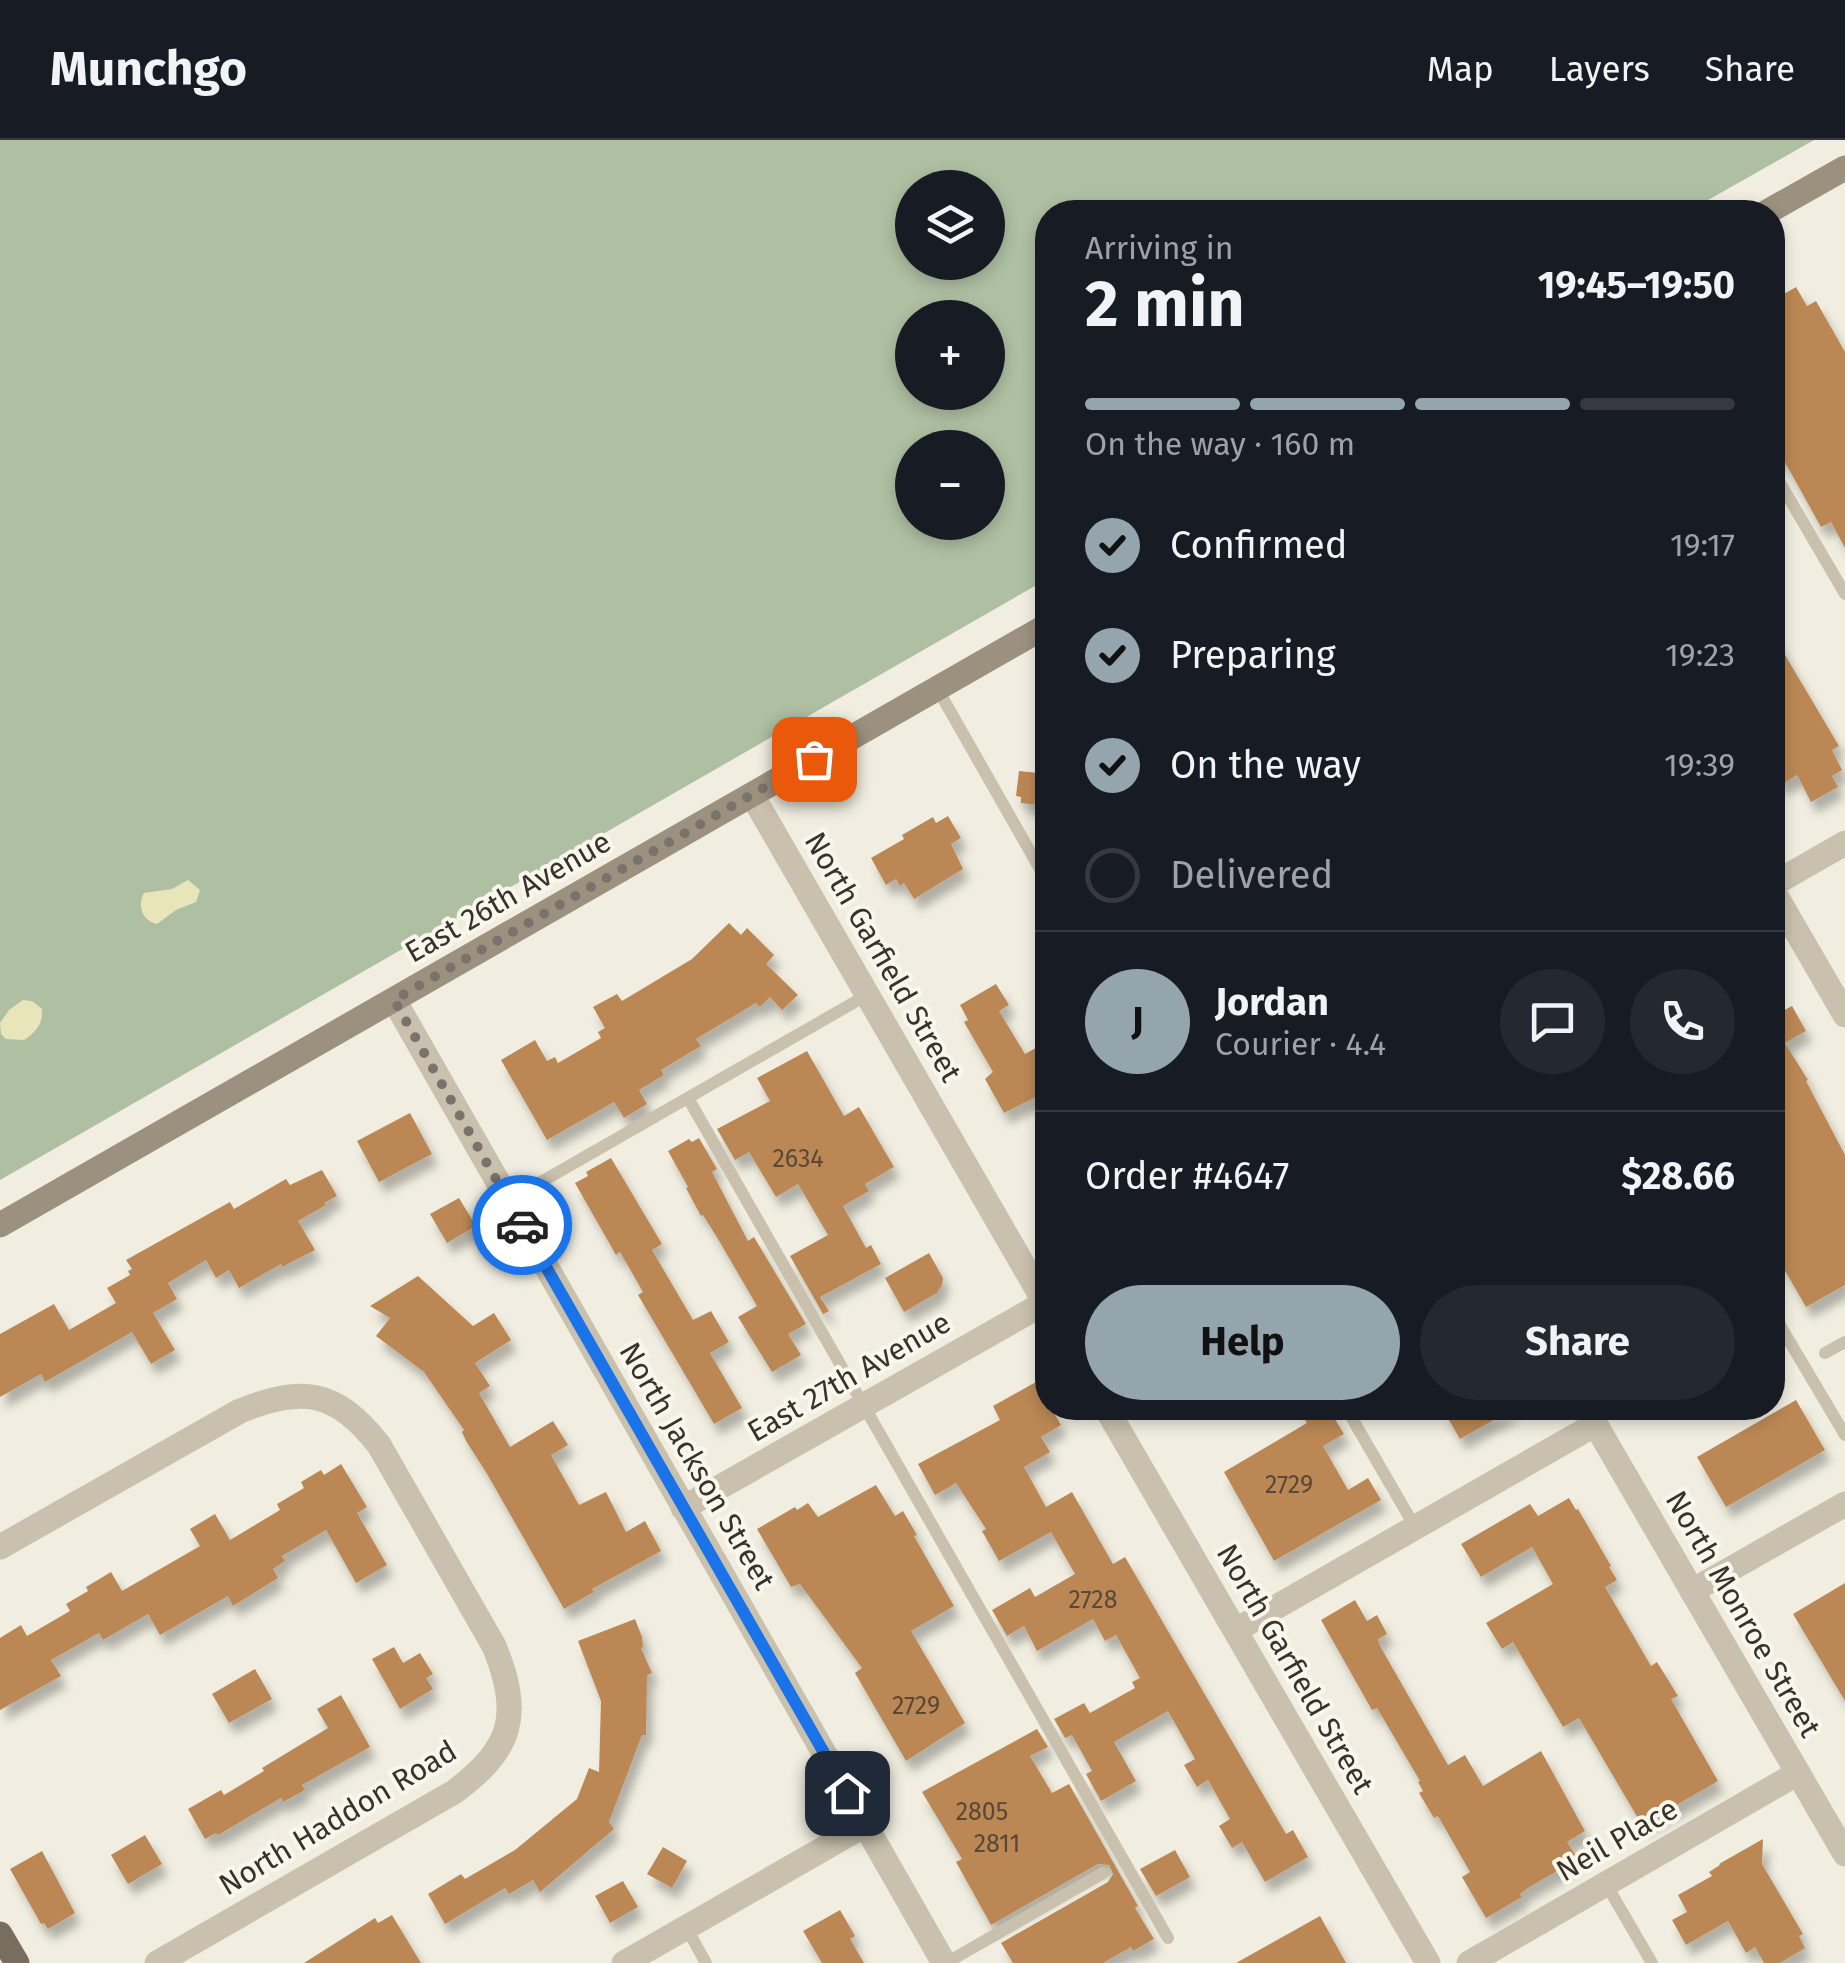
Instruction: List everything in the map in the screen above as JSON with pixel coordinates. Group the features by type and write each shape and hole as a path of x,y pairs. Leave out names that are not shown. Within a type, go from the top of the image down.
{"main road":[{"path":"0,1934 17,1963"}],"street":[{"path":"1785,203 1843,172"},
{"name":"East 26th Avenue","path":"0,1226 1035,632"},
{"name":"North Garfield Street","path":"752,794 1035,1283"},
{"path":"1785,879 1845,843"},
{"path":"1785,910 1845,1016"},
{"name":"North Jackson Street","path":"394,1000 945,1963"},
{"name":"East 27th Avenue","path":"684,1508 1035,1311"},
{"name":"North Haddon Road","path":"0,1547 240,1411 289,1395 312,1397 349,1413 379,1445 503,1668 508,1723 494,1758 477,1776 157,1963"},
{"name":"North Garfield Street","path":"1113,1420 1428,1963"},
{"path":"1236,1630 1415,1528 1585,1420"},
{"name":"North Monroe Street","path":"1593,1420 1845,1854"},
{"path":"1692,1591 1845,1504"},
{"name":"Neil Place","path":"1469,1963 1798,1773"},
{"path":"624,1963 865,1825"}],"lane":[{"path":"1785,490 1845,594"},
{"path":"937,688 1035,860"},
{"path":"508,1201 868,996"},
{"path":"688,1098 1168,1938"},
{"path":"1785,1334 1845,1435"},
{"path":"1825,1353 1845,1342"},
{"path":"1353,1420 1415,1528"},
{"path":"945,1963 1104,1873"},
{"path":"1606,1884 1652,1963"},
{"path":"686,1927 706,1963"}],"green space":[{"path":"0,140 1814,140 1708,200 1035,200 1035,586 0,1180"}],"sand":[{"path":"188,880 200,890 196,902 157,924 144,916 144,893 172,889"},
{"path":"23,1000 42,1009 40,1023 24,1040 6,1039 0,1023"}],"building":[{"path":"1796,287 1807,306 1816,301 1845,352 1845,548 1831,522 1821,527 1785,462 1785,293"},
{"path":"1785,655 1839,746 1832,750 1842,770 1832,776 1838,787 1811,802 1797,775 1785,782"},
{"path":"1019,771 1035,773 1035,805 1021,803 1021,797 1016,796"},
{"path":"948,816 961,838 951,844 963,869 914,899 904,883 900,886 896,879 886,885 871,858 933,817 936,823"},
{"path":"729,923 741,935 747,928 774,955 766,964 798,995 782,1010 770,997 760,1007 756,1003 696,1039 701,1046 661,1070 664,1075 639,1090 647,1104 624,1118 614,1102 547,1140 501,1060 535,1040 547,1061 555,1057 558,1063 601,1038 598,1032 605,1028 593,1007 617,994 622,1001 692,959"},
{"path":"996,984 1009,1005 999,1011 1025,1054 1035,1048 1035,1098 1004,1113 985,1079 993,1072 964,1022 968,1020 960,1005"},
{"path":"1792,1006 1806,1031 1785,1043 1785,1010"},
{"path":"1785,1043 1845,1155 1845,1285 1806,1307 1785,1271"},
{"path":"807,1051 844,1116 859,1107 894,1167 865,1184 869,1191 843,1206 866,1248 871,1245 881,1264 820,1297 829,1311 823,1314 790,1256 828,1235 798,1184 776,1197 749,1152 735,1160 717,1129 770,1101 757,1078"},
{"path":"410,1113 432,1154 379,1182 357,1141"},
{"path":"699,1138 748,1241 754,1237 806,1324 788,1334 801,1355 772,1372 738,1317 757,1306 701,1216 668,1151"},
{"path":"611,1158 662,1244 652,1250 693,1320 711,1311 729,1342 710,1353 742,1408 714,1424 638,1295 643,1292 620,1252 616,1255 575,1183"},
{"path":"322,1170 337,1196 298,1221 315,1250 239,1288 229,1270 216,1278 206,1260 168,1283 177,1299 153,1313 175,1350 151,1364 132,1332 45,1382 41,1374 0,1397 0,1334 54,1304 69,1330 116,1303 107,1288 130,1275 128,1271 132,1269 126,1260 230,1202 234,1209 286,1179 290,1185"},
{"path":"459,1198 476,1226 447,1243 430,1214"},
{"path":"929,1253 943,1278 942,1285 937,1293 904,1312 885,1278"},
{"path":"418,1276 473,1326 494,1313 511,1340 475,1363 490,1386 479,1393 510,1447 553,1421 568,1445 551,1455 579,1505 606,1492 626,1532 645,1521 661,1551 564,1609 466,1441 464,1430 424,1372 376,1336 390,1318 370,1306"},
{"path":"1035,1383 1035,1420 1058,1420 1061,1425 1041,1437 1050,1452 1024,1467 1046,1507 1072,1492 1113,1564 1125,1557 1286,1834 1293,1830 1308,1857 1265,1882 1242,1842 1232,1848 1219,1826 1230,1819 1208,1780 1197,1787 1184,1765 1195,1759 1168,1711 1114,1742 1136,1781 1101,1801 1086,1774 1092,1771 1072,1735 1065,1738 1054,1719 1084,1703 1090,1713 1135,1688 1132,1682 1140,1678 1116,1635 1105,1641 1093,1619 1037,1651 1024,1626 1007,1636 992,1610 1030,1588 1035,1597 1075,1574 1051,1532 999,1561 982,1531 986,1529 956,1483 935,1495 918,1464 1000,1420 993,1406"},
{"path":"1796,1400 1825,1450 1726,1507 1697,1457 1761,1420 1785,1420 1785,1406"},
{"path":"1305,1420 1335,1420 1344,1434 1323,1446 1348,1490 1368,1478 1381,1500 1274,1561 1224,1472 1307,1423"},
{"path":"1449,1420 1494,1420 1460,1439"},
{"path":"341,1464 367,1507 357,1513 387,1565 356,1583 326,1530 282,1556 285,1561 273,1569 278,1578 233,1606 228,1596 160,1635 148,1614 103,1640 99,1633 51,1660 61,1676 0,1710 0,1638 21,1625 27,1636 70,1611 66,1604 111,1572 122,1591 200,1546 190,1529 215,1514 230,1540 280,1510 277,1504 304,1488 301,1482 321,1470 324,1475"},
{"path":"876,1485 895,1516 903,1511 954,1606 911,1631 965,1723 906,1761 855,1673 862,1668 800,1584 791,1587 757,1529 808,1503 818,1517"},
{"path":"1569,1498 1617,1580 1605,1587 1651,1666 1657,1662 1678,1696 1671,1699 1718,1781 1642,1825 1579,1718 1563,1727 1513,1642 1502,1649 1486,1623 1553,1584 1532,1547 1481,1577 1461,1544 1530,1504 1538,1516"},
{"path":"1845,1583 1845,1701 1793,1614"},
{"path":"1355,1600 1367,1621 1377,1615 1387,1634 1378,1639 1380,1646 1448,1765 1465,1755 1483,1786 1541,1751 1585,1831 1567,1842 1578,1859 1486,1918 1462,1877 1470,1872 1438,1816 1434,1818 1419,1793 1423,1791 1420,1781 1377,1708 1372,1710 1321,1620"},
{"path":"635,1619 652,1673 647,1675 646,1735 642,1735 609,1822 614,1829 540,1892 533,1880 509,1894 505,1888 445,1924 428,1894 461,1874 465,1879 515,1850 577,1799 589,1768 599,1772 601,1701 578,1641"},
{"path":"394,1647 403,1663 420,1653 433,1674 426,1678 433,1689 400,1709 372,1659"},
{"path":"255,1669 272,1699 229,1723 212,1694"},
{"path":"341,1695 370,1747 302,1785 305,1790 283,1802 281,1798 205,1839 188,1809 221,1790 224,1795 328,1728 317,1709"},
{"path":"1037,1729 1048,1747 1030,1756 1052,1793 1069,1784 1154,1939 1103,1963 1013,1963 1001,1943 1108,1882 1113,1874 1109,1865 1098,1864 991,1925 956,1862 962,1859 922,1792"},
{"path":"145,1835 162,1864 128,1884 111,1855"},
{"path":"1763,1839 1762,1864 1803,1934 1799,1936 1805,1948 1780,1963 1764,1963 1755,1947 1746,1953 1728,1921 1686,1945 1672,1920 1687,1912 1678,1895 1712,1876 1709,1872 1719,1864"},
{"path":"663,1847 687,1861 672,1888 647,1874"},
{"path":"1175,1850 1190,1877 1156,1896 1140,1869"},
{"path":"42,1851 75,1913 48,1929 41,1924 10,1869"},
{"path":"623,1881 638,1907 610,1923 595,1896"},
{"path":"840,1910 864,1963 822,1963 803,1931"},
{"path":"392,1915 421,1963 304,1963 375,1918 378,1923"},
{"path":"1320,1916 1346,1963 1236,1963"}],"way so far":[{"path":"522,1225 394,1000 814,759"}],"route":[{"path":"522,1225 847,1793"}]}
